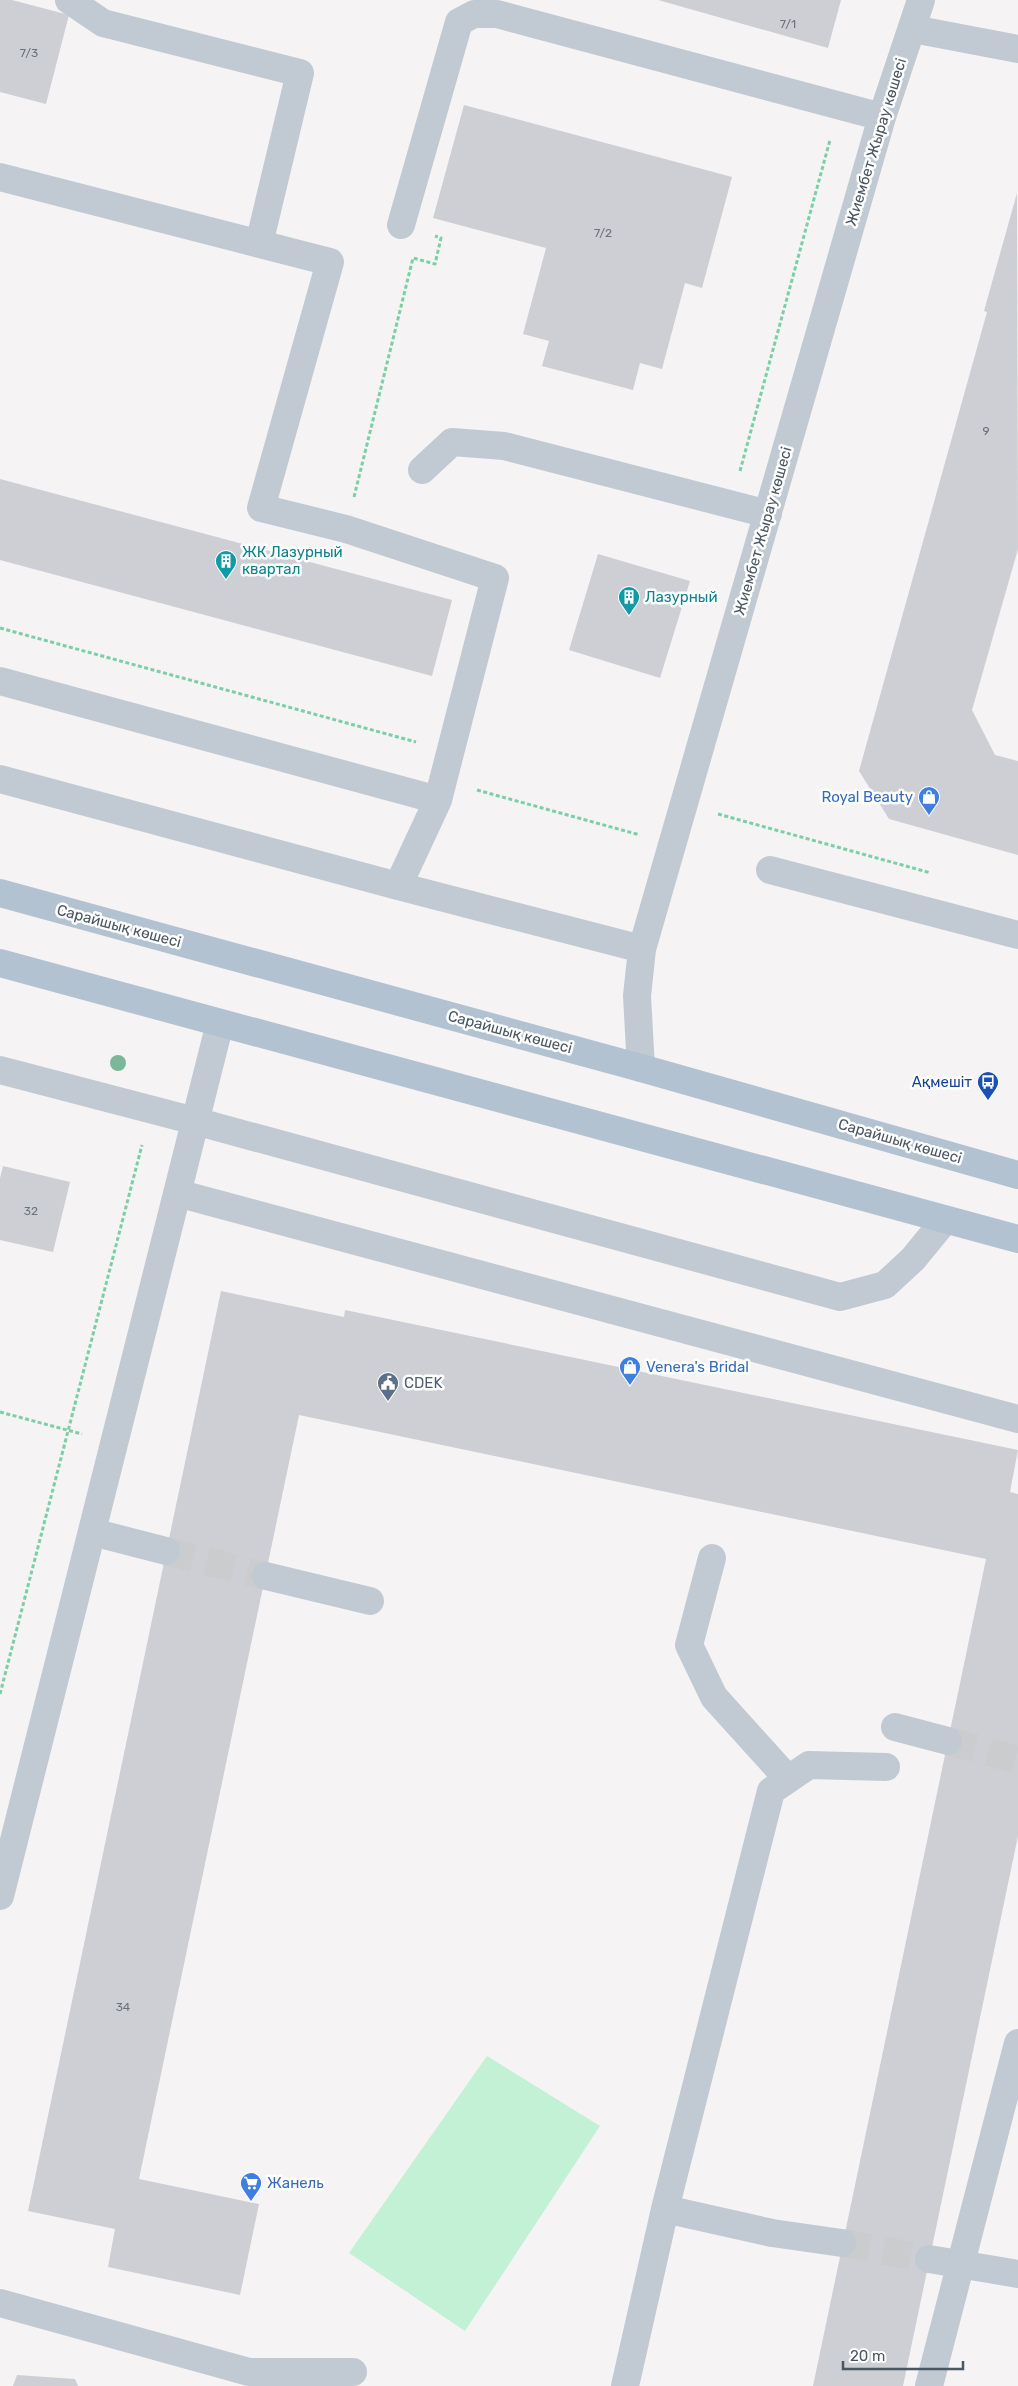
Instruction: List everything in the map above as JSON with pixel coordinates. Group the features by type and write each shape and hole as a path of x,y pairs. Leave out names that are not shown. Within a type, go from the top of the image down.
{"main road":[{"name":"Сарайшық көшесі","path":"0,894 641,1068 1018,1175"},
{"path":"0,963 1018,1239"}],"street":[{"path":"69,0 103,23 300,73 259,244"},
{"name":"Жиембет Жырау көшесі","path":"641,1068 637,996 642,949 685,806 882,117 913,29 921,0"},
{"path":"401,225 459,22 474,14 497,14 882,117"},
{"path":"913,29 1018,49"},
{"path":"0,177 330,262 261,508 346,529 495,578 440,790 398,886"},
{"path":"422,470 452,442 504,446 768,514"},
{"path":"0,682 440,790"},
{"path":"0,780 642,949"},
{"path":"770,870 1018,935"},
{"path":"0,1896 220,1023"},
{"path":"0,1070 840,1297 885,1285 913,1259 945,1220"},
{"path":"177,1193 1018,1419"},
{"path":"92,1532 166,1550"},
{"path":"712,1558 689,1645 714,1697 788,1778"},
{"path":"266,1576 370,1601"},
{"path":"896,1727 948,1741"},
{"path":"625,2386 665,2209 771,1790 809,1765 886,1767"},
{"path":"929,2386 1018,2043"},
{"path":"665,2209 772,2233 842,2243"},
{"path":"929,2258 1018,2274"},
{"path":"0,2303 249,2372 353,2372"}],"path":[{"path":"731,504 839,105"},
{"path":"346,529 413,258 435,264 441,238 401,225"},
{"path":"0,628 450,751"},
{"path":"440,790 640,835"},
{"path":"685,806 934,874"},
{"path":"0,1694 142,1145"},
{"path":"0,1412 114,1442"}],"green space":[{"path":"487,2056 600,2126 465,2331 349,2253"}],"building":[{"path":"0,0 12,0 69,15 46,104 0,92"},
{"path":"658,0 841,0 828,48"},
{"path":"464,105 732,177 702,288 685,283 662,369 640,363 633,390 542,366 549,341 523,334 546,248 433,218"},
{"path":"1017,193 1018,549 972,710 995,755 1018,761 1018,855 889,819 859,771 987,312 984,311"},
{"name":"ЖК Лазурный квартал","path":"0,479 452,600 432,676 0,560"},
{"name":"Лазурный","path":"598,554 690,581 660,678 569,650"},
{"path":"3,1166 70,1182 53,1252 0,1240 0,1178"},
{"path":"221,1291 344,1317 345,1310 1018,1450 1010,1492 1018,1494 1018,1836 903,2386 813,2386 986,1559 299,1415 139,2179 259,2204 240,2295 108,2267 115,2229 28,2211"},
{"path":"17,2375 75,2379 78,2386 13,2386"}],"tunnel":[{"path":"166,1551 266,1576"},
{"path":"948,1741 1018,1760"},
{"path":"842,2243 929,2259"}],"place":[{"name":"ЖК Лазурный квартал","path":"226,580"},
{"name":"Лазурный","path":"629,616"},
{"name":"Royal Beauty","path":"929,816"},
{"name":"Ақмешіт","path":"988,1101"},
{"name":"Venera's Bridal","path":"630,1386"},
{"name":"CDEK","path":"388,1402"},
{"name":"Жанель","path":"251,2202"}]}
